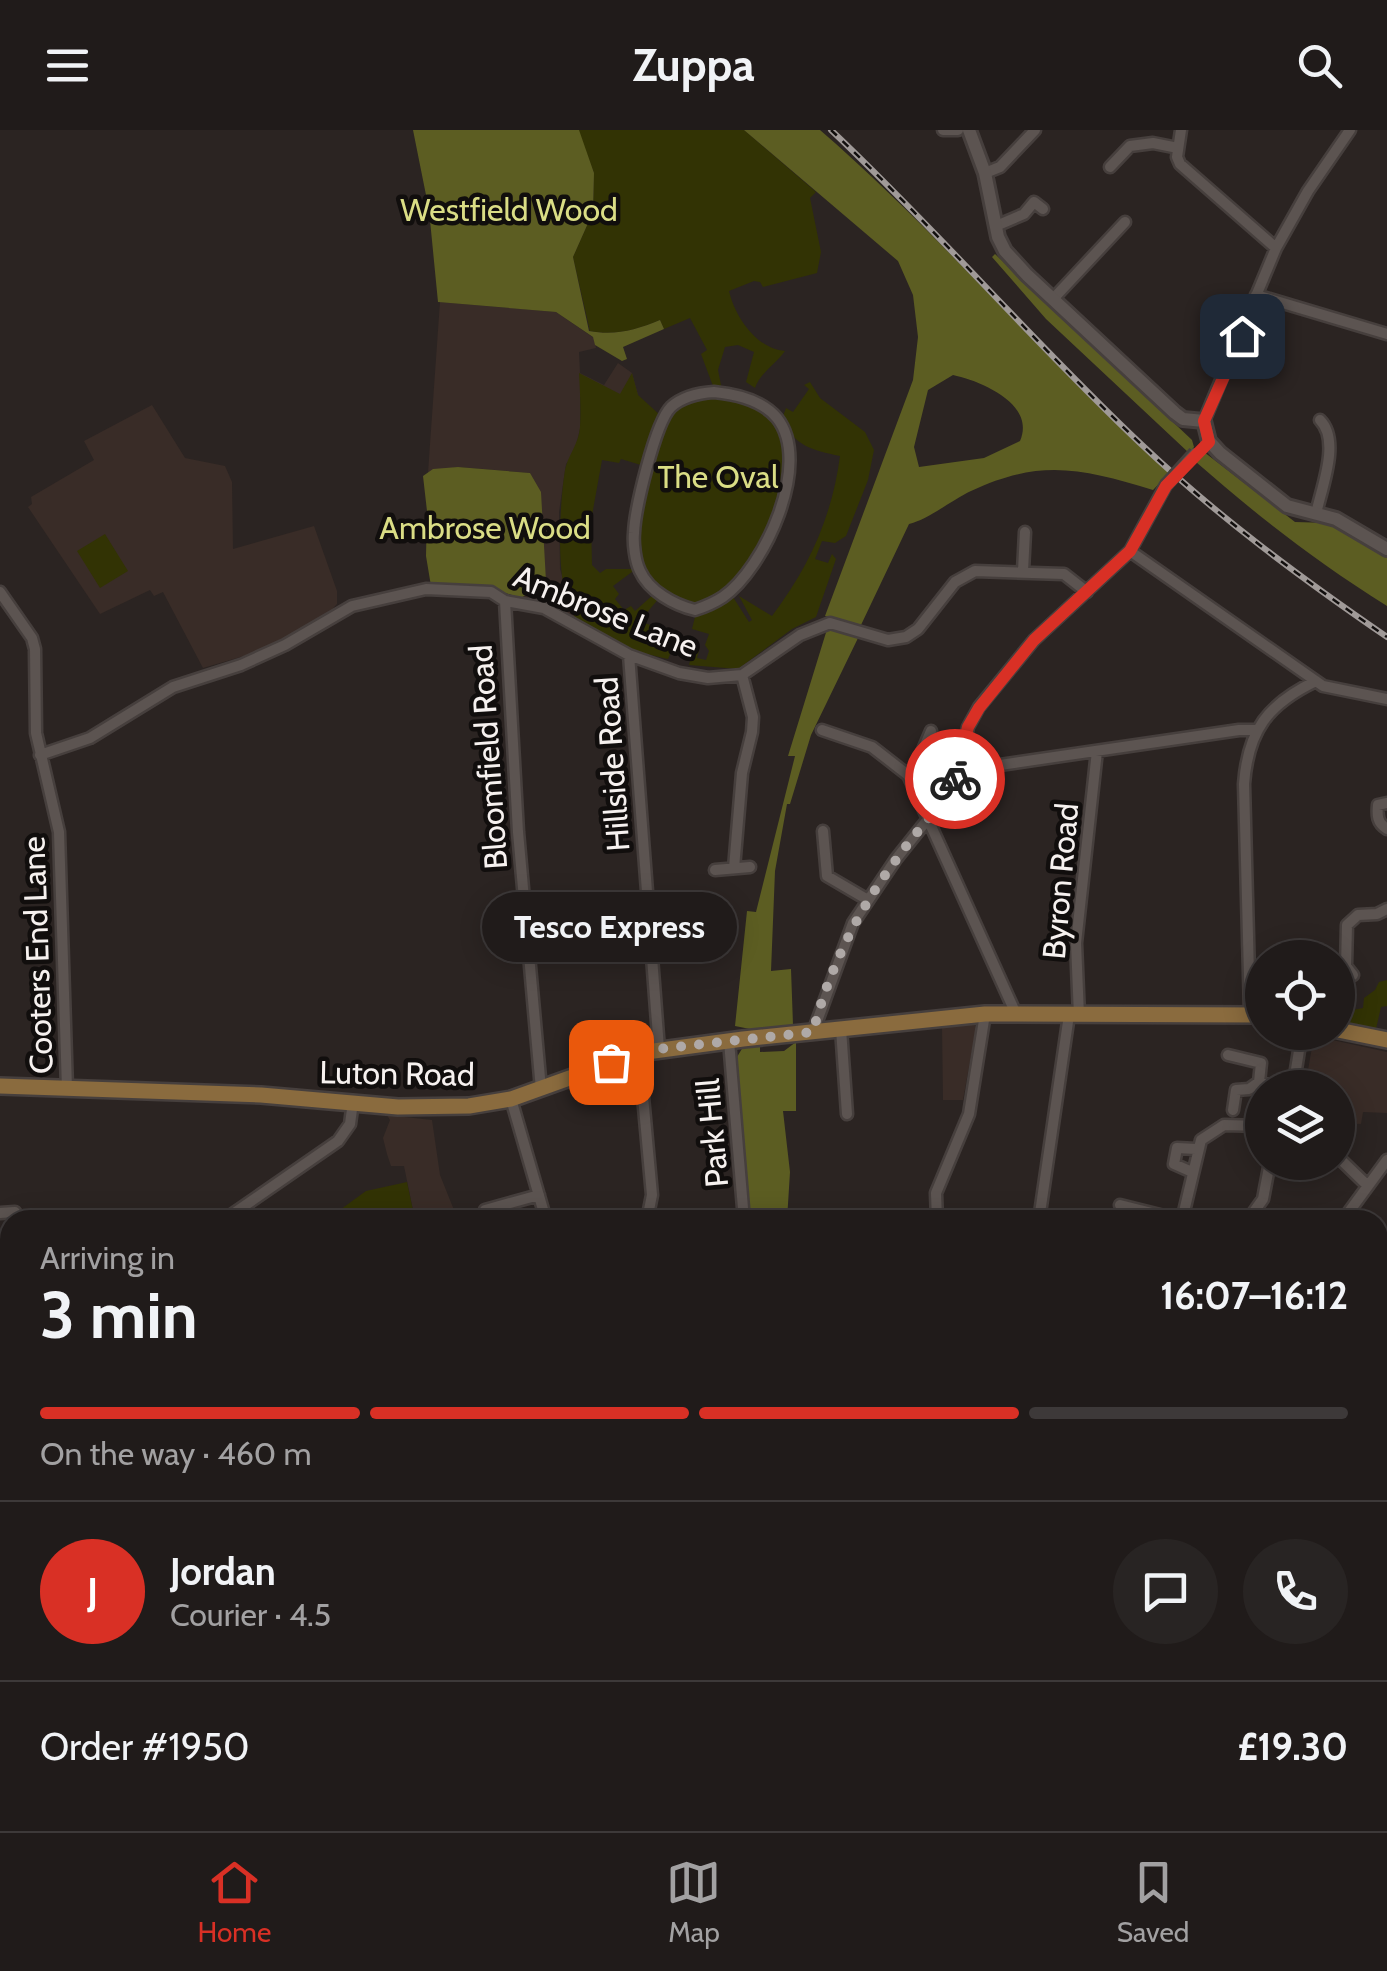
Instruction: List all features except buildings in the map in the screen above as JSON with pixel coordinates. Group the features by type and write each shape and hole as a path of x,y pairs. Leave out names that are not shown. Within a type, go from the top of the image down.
{"main road":[{"name":"Luton Road","path":"0,1086 261,1094 425,1107 468,1106 511,1099 658,1049 985,1014 1245,1014"},
{"path":"1355,1033 1387,1040"}],"street":[{"path":"943,130 969,131 986,174 996,226 1010,257 1175,413 1184,419 1204,421"},
{"path":"986,174 1000,167 1034,130"},
{"path":"1180,130 1180,164 1276,248"},
{"path":"1350,130 1308,191 1276,248 1204,421 1209,442 1287,506 1353,527 1387,549"},
{"path":"1110,166 1130,146 1178,148"},
{"path":"996,226 1010,222 1040,201"},
{"path":"1053,299 1125,222"},
{"path":"1256,296 1387,334"},
{"path":"714,392 752,400 776,418 791,451 786,485 769,536 740,583 724,597 695,610 657,592 639,570 635,551 634,533 653,446 664,416 669,408 688,397 714,392"},
{"path":"1316,514 1329,445 1326,426 1320,420"},
{"path":"813,1032 848,933 868,900 948,794 959,770 968,727 979,708 1034,640 1130,551 1166,486 1209,442"},
{"path":"1024,572 1025,532"},
{"path":"1130,551 1323,686 1387,699"},
{"path":"734,868 742,772 753,717 742,676 817,627 837,623 888,640 906,637 918,629 964,575 979,570 1064,574 1087,592"},
{"name":"Ambrose Lane","path":"40,755 90,738 174,687 241,665 285,645 352,606 426,589 491,592 505,600 553,611 629,655 679,673 708,678 742,676"},
{"name":"Cooters End Lane","path":"0,592 36,649 34,696 40,755 58,832 67,1089"},
{"name":"Bloomfield Road","path":"505,600 518,832 541,1089"},
{"name":"Hillside Road","path":"629,655 658,1049"},
{"path":"1252,940 1244,784 1248,754 1258,730 1278,702 1316,681"},
{"path":"822,730 872,747 908,775 1016,1014"},
{"path":"959,770 1258,730"},
{"path":"908,775 931,731"},
{"name":"Byron Road","path":"1042,1210 1074,1015 1076,942 1097,751"},
{"path":"1378,803 1378,819 1387,830"},
{"path":"822,831 827,876 868,900"},
{"path":"714,870 750,867"},
{"path":"1346,940 1347,925 1358,915 1387,909"},
{"path":"937,1210 936,1193 969,1114 985,1014"},
{"path":"842,1028 846,1114"},
{"name":"Park Hill","path":"729,1041 743,1210"},
{"path":"639,1053 652,1194 648,1210"},
{"path":"1228,1055 1261,1063 1260,1070"},
{"path":"1232,1110 1236,1090 1245,1089"},
{"path":"511,1099 543,1210"},
{"path":"238,1210 338,1141 350,1124 353,1102"},
{"path":"1183,1210 1196,1149 1208,1132 1224,1125 1245,1126"},
{"path":"1192,1172 1174,1164 1177,1148 1196,1149"},
{"path":"1351,1210 1387,1160"},
{"path":"1355,1173 1368,1186"},
{"path":"1257,1210 1266,1180"},
{"path":"491,1210 538,1195"},
{"path":"1120,1205 1140,1210"}],"shaded area":[{"path":"440,302 556,312 594,338 596,348 579,352 580,373 604,385 618,363 632,373 638,395 580,397 580,429 574,454 566,464 559,512 560,569 575,618 549,598 521,598 546,581 530,473 458,467 428,473"},
{"path":"152,405 185,458 225,466 232,482 233,549 314,526 337,591 337,604 326,616 261,651 203,668 163,592 154,596 150,590 100,614 28,507 31,497 94,460 84,441"},
{"path":"974,1023 963,1100 943,1100 942,1027"},
{"path":"1355,1045 1387,1052 1387,1113 1363,1112 1361,1124 1355,1124 1355,1070 1308,1070 1312,1050 1355,1050"},
{"path":"387,1115 432,1120 440,1175 454,1210 413,1210 404,1166 391,1166 387,1154 383,1138 390,1120"}],"green space":[{"name":"Westfield Wood","path":"413,130 579,130 594,173 593,212 573,257 589,331 625,331 660,320 664,329 623,347 627,359 622,361 595,345 593,337 556,312 438,302 429,210"},
{"path":"578,130 744,130 816,192 810,198 821,252 817,273 763,287 754,281 729,291 749,330 765,344 785,351 755,388 746,382 754,352 738,345 725,347 718,370 722,390 713,386 701,354 707,350 690,318 664,329 660,320 625,331 590,331 573,257 593,212 594,173"},
{"path":"744,130 820,130 910,213 1169,473 1153,490 1062,470 1019,474 971,491 909,524 861,625 825,616 913,380 918,337 913,295 898,261","holes":["953,375 991,389 1013,405 1023,428 1020,441 984,458 919,467 914,447 928,390"]},
{"path":"995,254 1192,440 1194,447 1189,453 1046,319 992,257"},
{"path":"579,373 620,394 632,373 638,395 661,416 641,465 621,459 619,463 602,460 591,521 592,565 600,573 606,569 636,569 613,586 619,594 615,599 624,610 631,606 635,611 654,594 660,597 640,621 655,627 656,632 671,629 675,643 668,659 608,640 586,627 569,607 561,569 560,524 565,470 580,427"},
{"path":"810,382 820,398 865,432 874,450 868,480 846,536 835,543 822,541 815,559 828,563 832,554 836,559 816,617 792,629 738,669 689,665 691,657 685,656 688,648 699,651 697,658 706,660 709,651 705,645 709,634 692,629 696,613 731,594 749,622 752,620 739,596 772,616 817,541 840,456 805,445 792,435 782,419 786,408 793,412 809,389 804,385"},
{"name":"The Oval","path":"714,395 752,404 772,420 782,441 785,467 781,494 760,548 730,587 697,607 666,592 647,575 639,555 639,538 650,468 666,417 682,404"},
{"path":"1204,452 1295,522 1329,523 1350,531 1387,558 1387,606 1311,555 1196,462"},
{"name":"Ambrose Wood","path":"458,467 530,473 541,492 546,581 521,598 484,586 431,586 423,476 433,469"},
{"path":"105,534 128,571 100,588 77,551"},
{"path":"828,626 859,636 811,735 787,804 775,871 771,971 791,969 793,1025 750,1029 735,1026 747,911 756,912 795,756 788,756"},
{"path":"1387,980 1387,1006 1381,1007 1376,1029 1355,1025 1355,1010 1363,1008 1364,998 1379,982"},
{"path":"796,1042 796,1111 783,1111 790,1172 788,1210 749,1210 737,1057 743,1047 760,1046 760,1052 784,1051"},
{"path":"407,1182 413,1210 340,1210 366,1191"}],"railway":[{"path":"831,130 1101,406 1170,471 1260,545 1387,637"}],"way so far":[{"path":"611,1062 658,1049 813,1032 853,923 955,779"}],"place":[{"name":"Tesco Express","path":"611,1062"}],"route":[{"path":"955,779 968,727 979,708 1034,640 1130,551 1166,486 1209,442 1204,421 1242,336"}]}
